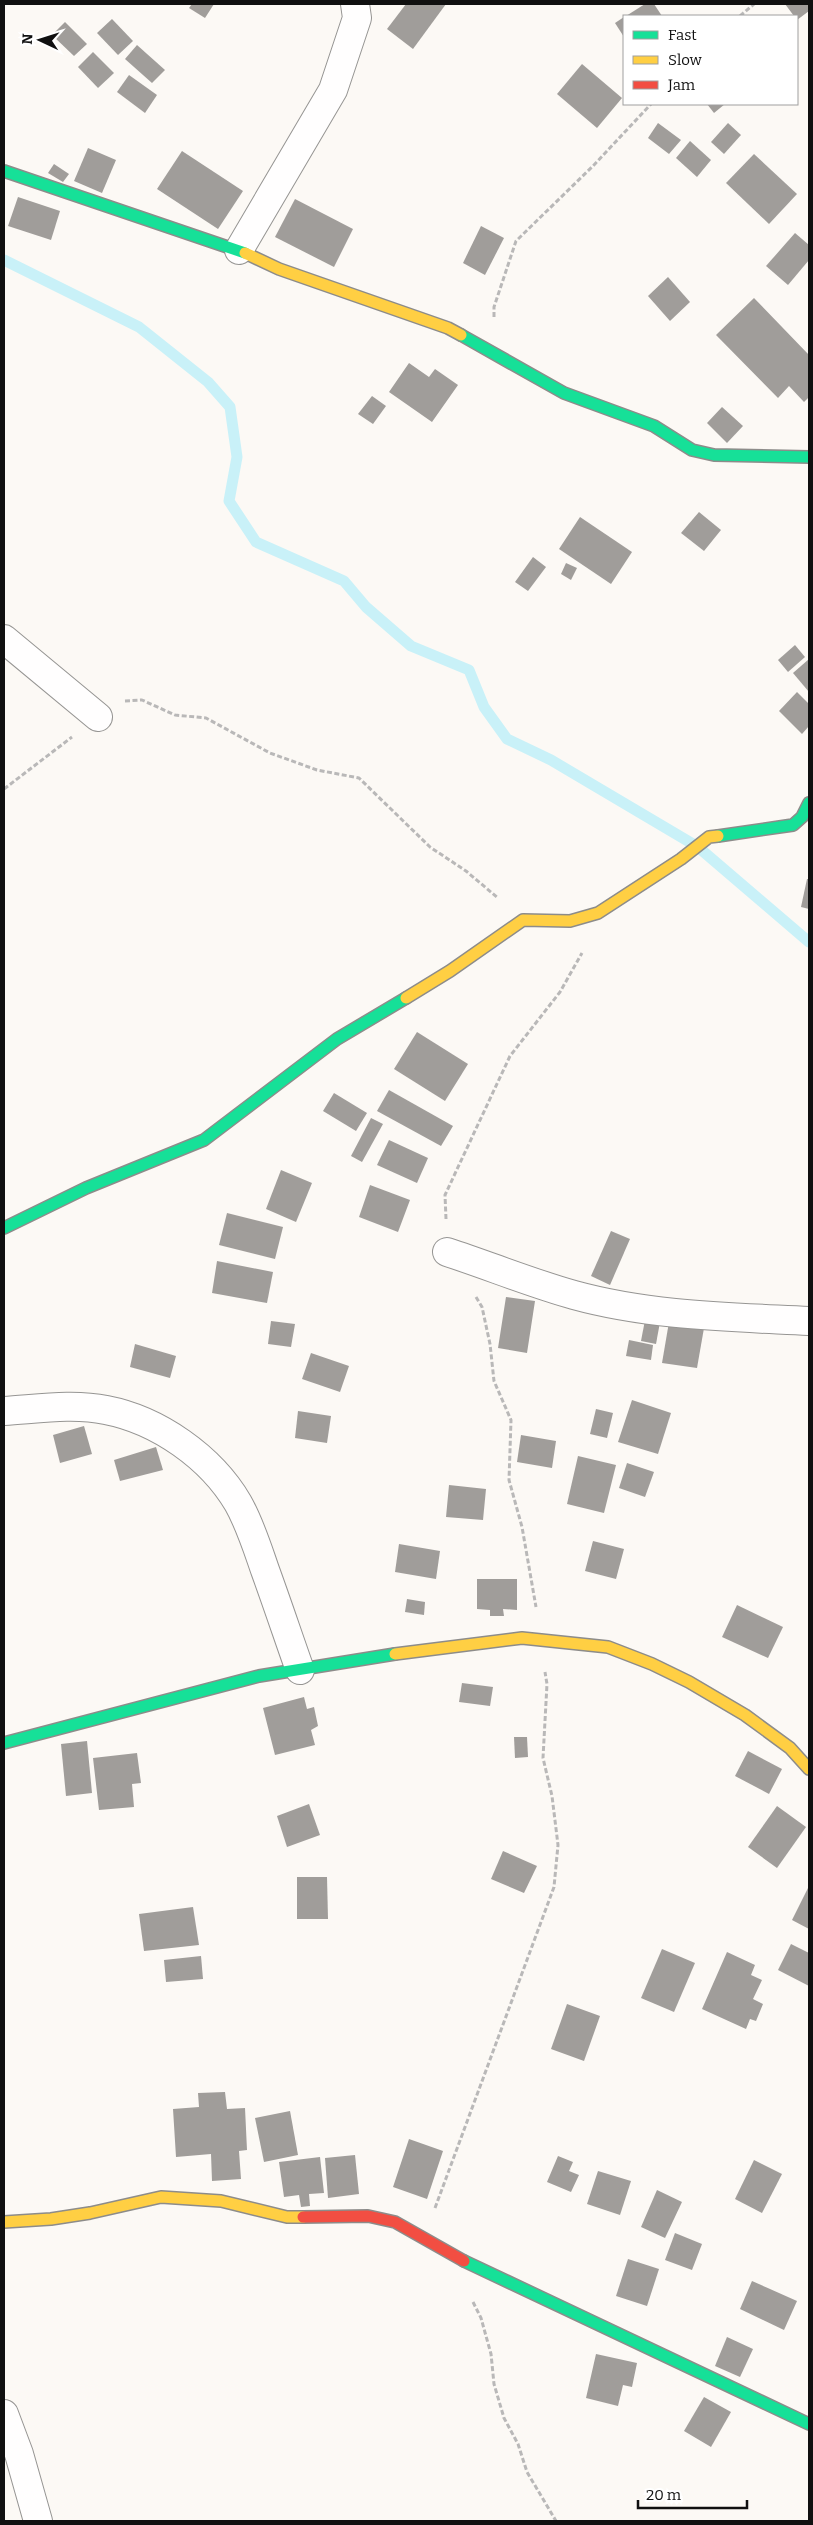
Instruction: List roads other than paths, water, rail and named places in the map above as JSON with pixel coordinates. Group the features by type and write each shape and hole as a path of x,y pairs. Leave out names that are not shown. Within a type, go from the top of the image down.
{"street":[{"path":"239,250 333,90 357,18 355,4"},
{"path":"4,171 239,250 279,269 448,328 478,343 497,357 564,393 654,426 692,450 714,455 809,456"},
{"path":"4,640 98,717"},
{"path":"4,1228 86,1188 204,1140 337,1039 450,971 523,920 570,921 598,913 681,859 709,837 793,826 802,817 809,803"},
{"path":"447,1252 574,1295 608,1302 678,1314 809,1321"},
{"path":"4,1411 78,1407 104,1409 140,1418 178,1442 218,1475 238,1503 251,1530 300,1670"},
{"path":"4,1743 259,1676 393,1654 522,1638 608,1647 689,1682 745,1715 790,1748 809,1769"},
{"path":"4,2222 80,2214 154,2198 191,2198 247,2207 288,2217 368,2216 395,2222 464,2261 809,2424"},
{"path":"4,2414 19,2454 38,2521"}],"waterway":[{"path":"4,260 139,327 208,382 230,407 237,457 229,501 256,542 344,581 366,607 411,646 469,670 484,707 507,739 551,760 698,847 809,942"}]}
